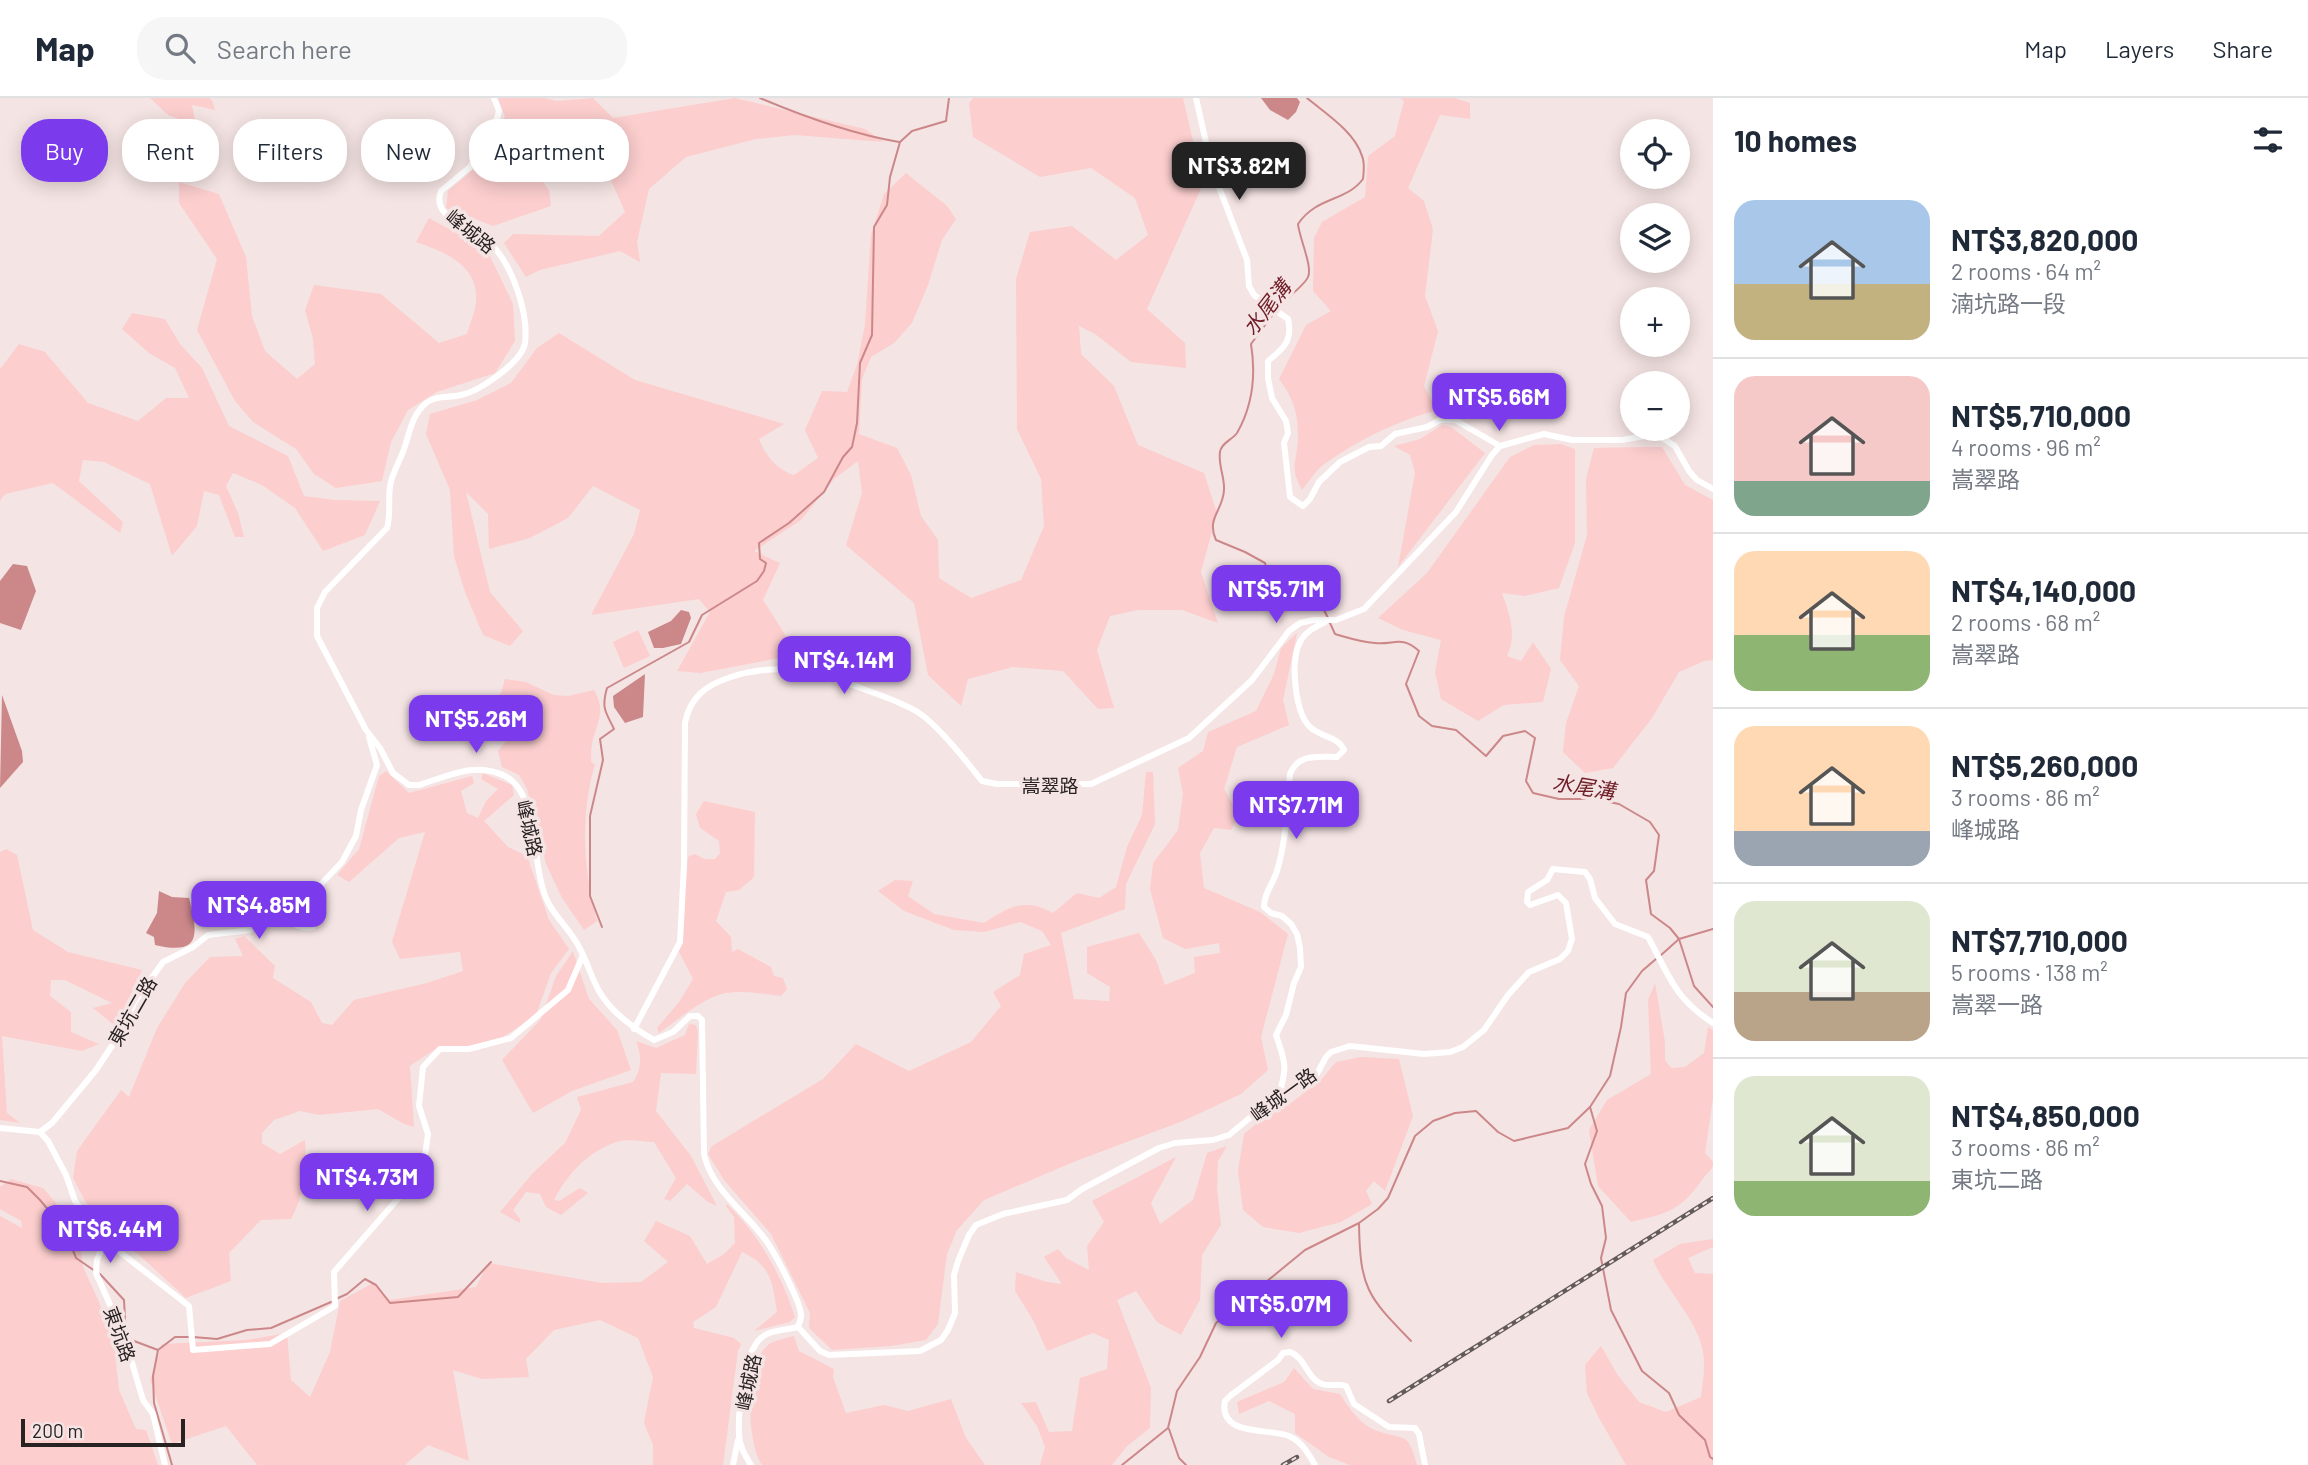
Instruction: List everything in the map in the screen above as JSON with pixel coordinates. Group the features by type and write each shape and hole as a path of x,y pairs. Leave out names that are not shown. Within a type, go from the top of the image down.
{"street":[{"name":"峰城路","path":"494,98 498,104 497,119 470,167 441,191 439,202 447,216 489,242 503,260 520,293 525,344 518,357 494,379 463,395 427,402 416,415 390,483 387,528 325,592 317,608 317,636 366,730 380,748 393,773 409,785 419,785 474,768 485,768 507,776 522,791 548,904 579,946 601,994 634,1029"},
{"path":"1196,98 1212,169 1247,260 1249,286 1254,295 1289,319 1291,330 1286,346 1268,361 1268,378 1272,398 1286,421 1288,433 1284,443 1290,497 1294,502 1303,506 1319,482 1353,454 1369,447 1381,446 1395,434 1427,427 1440,420 1455,420 1500,446 1544,434 1572,440 1622,440 1659,436 1675,446 1697,480 1713,489"},
{"name":"嵩翠路","path":"634,1029 680,942 684,865 685,723 694,698 712,684 752,670 805,670 839,679 918,712 966,760 982,781 1010,785 1091,784 1189,738 1252,680 1289,631 1300,622 1336,620 1364,609 1456,512 1492,454 1500,446"},
{"path":"1279,1094 1286,1069 1285,1058 1276,1035 1286,1015 1294,982 1301,967 1300,948 1297,934 1291,924 1264,907 1264,900 1279,860 1293,766 1314,756 1337,757 1344,750 1342,744 1310,728 1304,720 1298,696 1294,662 1300,641 1326,621"},
{"name":"東坑二路","path":"40,1132 52,1124 96,1070 125,1026 134,1003 163,962 208,936 250,930 266,913 274,914 302,928 313,928 310,904 323,883 342,862 356,836 361,810 377,765 366,730"},
{"name":"峰城一路","path":"798,1327 820,1351 829,1355 920,1351 930,1347 941,1340 948,1330 954,1313 954,1275 969,1235 976,1225 1003,1214 1067,1200 1082,1189 1159,1148 1229,1135 1279,1094 1317,1074 1326,1057 1340,1048 1350,1046 1437,1054 1462,1047 1484,1030 1519,981 1536,967 1560,959 1568,951 1572,939 1566,903 1558,895 1530,905 1527,902 1528,892 1547,880 1553,869 1585,872 1590,879 1595,898 1607,914 1623,928 1643,934 1687,1003 1713,1023"},
{"path":"0,1128 40,1132 48,1141 66,1175 75,1201 102,1238 190,1306 193,1350 270,1344 335,1306 334,1272 423,1170 428,1134 419,1106 423,1067 440,1049 469,1049 511,1038 568,990 583,955"},
{"path":"634,1029 654,1040 673,1032 691,1016 698,1016 702,1020 706,1166 743,1216 768,1244 799,1305 801,1316 798,1327"},
{"name":"東坑路","path":"102,1238 104,1243 97,1260 96,1273 111,1307 115,1331 130,1356 143,1400 153,1414 164,1465"},
{"name":"峰城路","path":"751,1465 741,1448 739,1434 745,1376 751,1352 760,1338 771,1332 798,1327"},
{"path":"1315,1465 1305,1448 1291,1437 1234,1425 1228,1421 1225,1413 1225,1401 1278,1360 1283,1353 1290,1352 1302,1359 1316,1380 1323,1384 1346,1386 1354,1404 1389,1427 1415,1428 1419,1434 1426,1465"},
{"path":"733,1465 739,1434"}],"shaded area":[{"path":"150,98 209,98 215,110 192,105 195,119 179,119 168,115"},
{"path":"498,98 544,98 557,101 593,98 613,118 735,98 865,129 883,142 795,135 756,139 686,157 649,189 637,242 640,262 620,251 540,270 526,277 504,243 513,234 599,236 625,212 612,182 629,182 629,119 504,119"},
{"path":"973,98 1183,98 1203,184 1147,309 1185,343 1186,368 1131,362 1095,334 1079,326 1081,354 1114,386 1138,445 1204,473 1217,513 1201,572 1218,623 1182,610 1138,610 1110,616 1097,650 1114,708 1098,709 1063,671 1013,667 968,679 961,706 928,675 914,603 846,545 862,493 858,461 834,479 801,520 754,551 780,563 763,600 791,644 785,657 700,673 677,671 710,612 699,599 591,615 634,534 640,510 593,486 568,518 530,538 489,549 488,514 466,492 490,592 523,631 510,646 483,635 454,556 450,490 426,434 430,414 477,400 511,383 537,348 559,333 635,380 784,424 759,439 772,461 782,470 794,475 818,458 805,430 822,391 847,392 857,365 865,324 871,235 884,194 906,173 947,206 956,219 942,240 928,285 912,323 894,343 871,357 862,379 859,434 897,448 911,475 921,516 938,540 939,578 971,598 1021,580 1044,526 1041,479 1017,429 1016,279 1030,232 1072,226 1116,260 1148,235 1135,198 1091,168 1040,177 973,137 969,103"},
{"path":"1261,98 1297,98 1300,102 1296,112 1288,120 1270,110"},
{"path":"1400,98 1455,98 1470,103 1470,119 1440,115 1408,188 1424,201 1433,229 1425,296 1438,331 1424,386 1437,410 1392,426 1350,447 1320,467 1302,490 1295,474 1298,445 1296,412 1279,379 1306,325 1331,311 1313,291 1314,238 1322,222 1365,197 1368,156 1395,136 1404,101"},
{"path":"469,173 469,182 543,182 549,190 551,206 493,226 446,208 448,191"},
{"path":"179,182 219,194 246,257 252,316 265,351 297,379 315,364 313,339 305,310 314,285 381,294 439,343 467,334 476,302 472,278 466,269 449,256 416,242 429,218 487,250 513,304 515,341 495,373 437,392 408,410 391,442 382,481 336,488 314,474 296,449 253,422 235,401 197,330 217,259 179,203"},
{"path":"132,313 165,319 180,344 202,368 229,426 288,456 304,496 380,501 365,535 323,551 295,508 262,485 233,473 226,486 238,513 244,537 235,537 219,495 204,491 197,526 172,556 150,484 104,462 83,460 79,481 123,522 120,533 53,483 5,494 0,501 0,369 19,344 45,352 88,403 138,421 166,398 189,398 175,368 149,353 122,329"},
{"path":"1442,425 1451,427 1485,453 1398,567 1415,473 1410,455 1394,446 1420,439"},
{"path":"1561,444 1575,449 1575,543 1559,588 1525,596 1502,593 1512,632 1507,656 1521,661 1533,642 1551,669 1543,702 1504,705 1478,721 1441,699 1435,672 1441,640 1403,630 1378,618 1427,573 1510,457 1534,445"},
{"path":"1662,447 1685,485 1713,500 1713,660 1679,672 1652,718 1613,768 1585,773 1563,752 1566,723 1579,686 1560,660 1564,617 1587,535 1586,479 1594,448"},
{"path":"13,564 27,566 36,591 21,630 0,623 0,581"},
{"path":"681,610 689,612 691,618 681,644 654,648 648,632 671,621"},
{"path":"638,630 650,656 624,668 613,642"},
{"path":"1297,633 1283,700 1289,725 1237,747 1224,789 1239,815 1231,830 1214,828 1200,853 1204,888 1260,912 1288,934 1261,1037 1268,1070 1241,1094 1183,1121 1076,1161 984,1200 957,1230 947,1254 938,1324 926,1340 891,1346 832,1350 809,1328 810,1313 771,1234 724,1180 708,1154 712,1146 823,1079 856,1044 909,1071 971,1042 1001,1006 993,992 1020,975 1024,954 1051,945 1042,931 1020,922 984,932 954,930 904,911 878,891 895,880 913,881 908,896 934,914 984,923 1017,906 1034,906 1053,913 1077,893 1099,898 1116,887 1127,847 1142,815 1146,772 1153,772 1155,824 1126,884 1125,909 1061,933 1074,999 1109,1001 1110,987 1087,973 1087,947 1139,933 1156,960 1165,985 1195,973 1194,957 1220,953 1219,943 1185,949 1163,938 1150,889 1153,863 1178,830 1183,794 1178,768 1203,751 1208,732 1256,711 1274,674 1281,648"},
{"path":"645,674 643,717 625,723 614,707 613,696"},
{"path":"505,679 526,682 553,695 568,696 594,690 599,703 600,714 591,747 591,762 595,764 585,823 586,862 597,921 584,930 562,898 546,864 527,789 519,775 502,767 498,751 522,721 517,712 506,717 498,727 481,732 471,724 474,709 492,706 494,699 501,693"},
{"path":"2,695 22,751 23,762 0,788"},
{"path":"386,771 409,793 472,776 474,783 461,791 467,813 478,818 486,801 498,789 481,779 483,773 512,785 514,795 484,821 508,847 527,856 549,920 569,949 551,973 536,1015 497,1041 467,1046 440,1046 410,1066 414,1127 378,1109 319,1115 300,1111 274,1120 262,1133 262,1143 280,1154 305,1140 304,1181 291,1219 261,1220 229,1253 231,1281 186,1298 138,1254 107,1231 85,1201 73,1178 77,1151 121,1090 129,1097 157,1028 185,983 210,957 243,956 235,939 244,936 275,966 273,978 311,1002 322,1023 332,1025 354,1000 427,983 463,971 460,952 400,959 392,942 425,832 399,838 349,882 337,875 359,849 379,776"},
{"path":"704,801 755,812 754,877 739,890 726,892 716,921 731,937 732,952 738,949 771,967 774,976 783,978 787,989 781,996 740,992 708,999 659,1033 657,1028 679,1002 693,979 679,952 688,857 694,854 705,859 715,859 720,853 719,841 700,828 696,814"},
{"path":"6,849 17,855 33,930 68,952 142,970 117,1027 93,1008 112,1003 65,980 51,980 50,996 71,1012 71,1032 99,1044 82,1051 2,1036 7,1113 20,1123 0,1120 0,852"},
{"path":"159,891 172,897 189,898 195,932 189,944 170,948 155,945 154,937 146,933 157,913"},
{"path":"573,951 589,999 617,1030 631,1070 572,1091 533,1113 502,1060 541,1019 556,976"},
{"path":"1655,983 1665,1042 1665,1060 1671,1068 1685,1067 1704,1053 1708,1027 1713,1030 1713,1098 1705,1153 1713,1165 1689,1196 1674,1208 1631,1222 1598,1186 1589,1130 1607,1100 1651,1074 1648,1000"},
{"path":"689,1024 696,1025 698,1032 696,1074 661,1073 656,1111 691,1156 717,1206 687,1184 670,1201 664,1199 676,1178 654,1142 628,1140 599,1150 573,1172 554,1200 559,1201 580,1188 588,1193 561,1215 546,1207 540,1194 526,1192 513,1210 520,1223 500,1212 533,1173 565,1143 581,1110 577,1097 633,1082 640,1062 636,1041 656,1048 685,1035"},
{"path":"1361,1057 1399,1059 1413,1116 1385,1191 1374,1181 1366,1191 1372,1204 1341,1222 1299,1233 1263,1227 1243,1210 1238,1171 1244,1134 1266,1116 1291,1103 1321,1080 1336,1062"},
{"path":"1227,1146 1218,1161 1217,1188 1221,1225 1202,1255 1200,1300 1181,1335 1157,1322 1136,1291 1117,1300 1151,1388 1150,1428 1127,1446 1112,1465 1040,1465 1045,1447 1037,1426 1021,1403 1036,1402 1049,1432 1072,1431 1080,1378 1107,1369 1109,1340 1093,1333 1047,1351 1033,1320 1015,1291 1016,1272 1062,1284 1044,1257 1058,1249 1066,1258 1089,1270 1087,1246 1104,1222 1092,1201 1176,1157 1151,1203 1160,1224 1193,1200 1207,1153"},
{"path":"11,1179 43,1188 61,1209 72,1228 81,1251 83,1267 99,1302 115,1352 119,1390 136,1429 146,1430 158,1465 0,1465 0,1216 22,1228 21,1221 0,1209 0,1187"},
{"path":"727,1204 768,1256 795,1317 790,1322 754,1331 777,1312 772,1284 765,1269 742,1252 716,1307 693,1322 694,1328 734,1338 741,1344 723,1465 653,1465 653,1445 644,1423 653,1377 638,1338 600,1320 554,1330 526,1359 529,1377 482,1379 453,1370 469,1461 428,1445 405,1465 257,1465 226,1426 172,1444 150,1380 162,1344 246,1340 287,1333 291,1380 310,1397 330,1352 340,1301 373,1283 390,1300 476,1287 488,1263 602,1283 641,1282 668,1262 644,1241 656,1221 690,1236 707,1264 724,1254 735,1243 734,1217"},
{"path":"1713,1239 1713,1247 1688,1258 1695,1273 1713,1274 1713,1465 1626,1465 1587,1393 1585,1365 1601,1346 1617,1374 1639,1402 1666,1412 1701,1397 1704,1372 1702,1347 1693,1325 1653,1260 1680,1244"},
{"path":"794,1336 799,1351 834,1369 833,1377 846,1413 884,1405 908,1411 951,1399 966,1438 985,1465 762,1465 753,1440 751,1422 750,1404 755,1368 760,1354 768,1345"},
{"path":"1294,1368 1313,1389 1340,1394 1355,1415 1370,1428 1407,1441 1417,1465 1350,1465 1329,1457 1295,1433 1295,1414 1269,1401 1239,1414 1237,1402 1284,1382"}],"waterway":[{"path":"760,98 829,124 899,142"},
{"path":"602,927 590,896 590,816 603,760 600,739 614,729 604,706 607,688 689,642 702,615 757,581 766,563 760,559 759,543 789,523 824,492 843,457 852,447 857,423 860,363 872,335 874,227 887,205 890,177 900,142 912,131 946,121 949,98"},
{"name":"水尾溝","path":"1277,309 1308,277 1309,266 1298,224 1314,208 1348,192 1363,179 1363,159 1353,139 1307,98"},
{"name":"水尾溝","path":"1274,313 1251,344 1253,378 1247,412 1237,433 1221,449 1224,490 1213,532 1216,540 1265,563 1274,587 1284,599 1324,610 1328,618"},
{"name":"水尾溝","path":"1330,623 1335,634 1370,642 1407,643 1419,651 1406,684 1419,716 1432,726 1456,730 1486,756 1503,736 1525,731 1535,738 1526,781 1533,793 1559,799 1595,799 1619,804 1650,822 1659,835 1654,871 1646,880 1651,914 1670,928 1679,939 1694,986 1713,1007"},
{"path":"1660,956 1679,939 1713,929"},
{"name":"水尾溝","path":"1122,1465 1168,1428 1177,1391 1200,1357 1216,1323 1305,1250 1359,1223 1378,1209 1388,1198 1415,1136 1433,1121 1455,1113 1476,1111 1498,1132 1514,1141 1568,1128 1590,1107 1610,1076 1626,993 1642,971 1656,959"},
{"path":"1590,1107 1597,1131 1585,1164 1602,1206 1606,1238 1601,1258 1611,1310 1642,1371 1669,1393 1679,1415 1705,1440 1713,1459"},
{"path":"0,1181 27,1187 65,1230 76,1258 95,1271"},
{"path":"1359,1223 1361,1263 1369,1290 1384,1313 1411,1341"},
{"path":"336,1299 347,1294 365,1279 376,1285 390,1303 458,1297 491,1262"},
{"path":"100,1274 124,1300 126,1338 158,1350 153,1376 154,1403 172,1465"},
{"path":"193,1337 217,1339 247,1330 271,1328 331,1302"},
{"path":"158,1350 175,1337 188,1337"},
{"path":"1169,1429 1179,1458 1186,1465"}],"railway":[{"path":"1389,1401 1713,1198"},
{"path":"1283,1465 1297,1457"}]}
